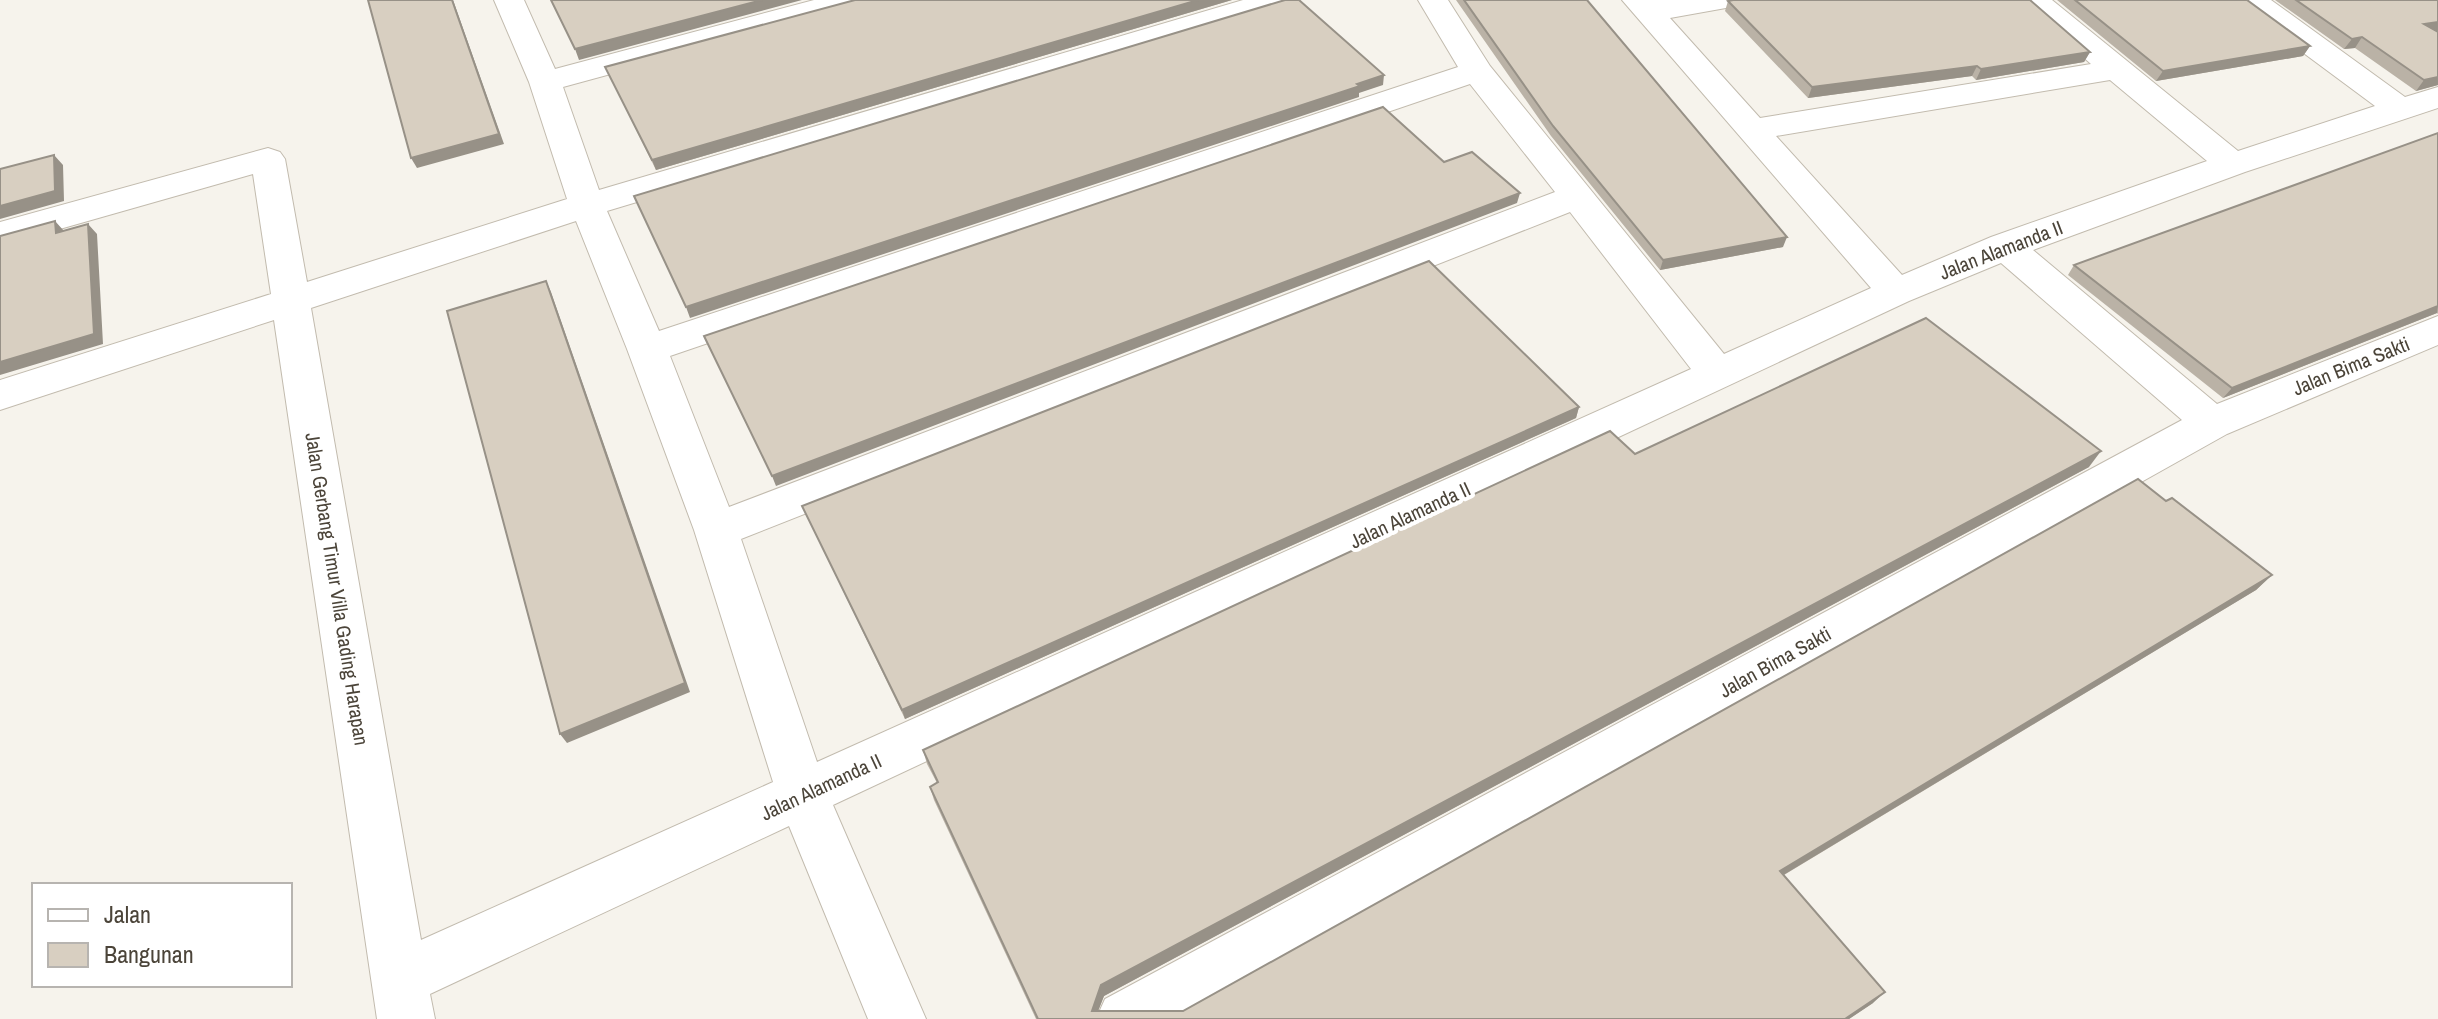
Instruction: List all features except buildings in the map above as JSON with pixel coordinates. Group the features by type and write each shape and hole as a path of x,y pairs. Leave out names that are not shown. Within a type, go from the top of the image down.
{"street":[{"path":"509,0 545,82 587,205 647,349 716,530 803,796 897,1019"},
{"path":"545,82 849,0"},
{"path":"0,395 587,205 1276,0"},
{"path":"1433,0 1477,71 1716,372"},
{"path":"1642,6 1726,0"},
{"path":"2033,0 2232,164"},
{"path":"2251,0 2419,103"},
{"path":"1642,6 1896,292"},
{"path":"1750,130 2117,69"},
{"path":"647,349 1477,71"},
{"name":"Jalan Alamanda II","path":"403,999 803,796 1716,372 1896,292 2004,246 2232,164 2419,103"},
{"name":"Jalan Gerbang Timur Villa Gading Harapan","path":"0,234 268,159 403,999"},
{"path":"716,530 1576,197"},
{"path":"2004,246 2212,423"},
{"name":"Jalan Bima Sakti","path":"1125,1019 2212,423 2438,330"}]}
